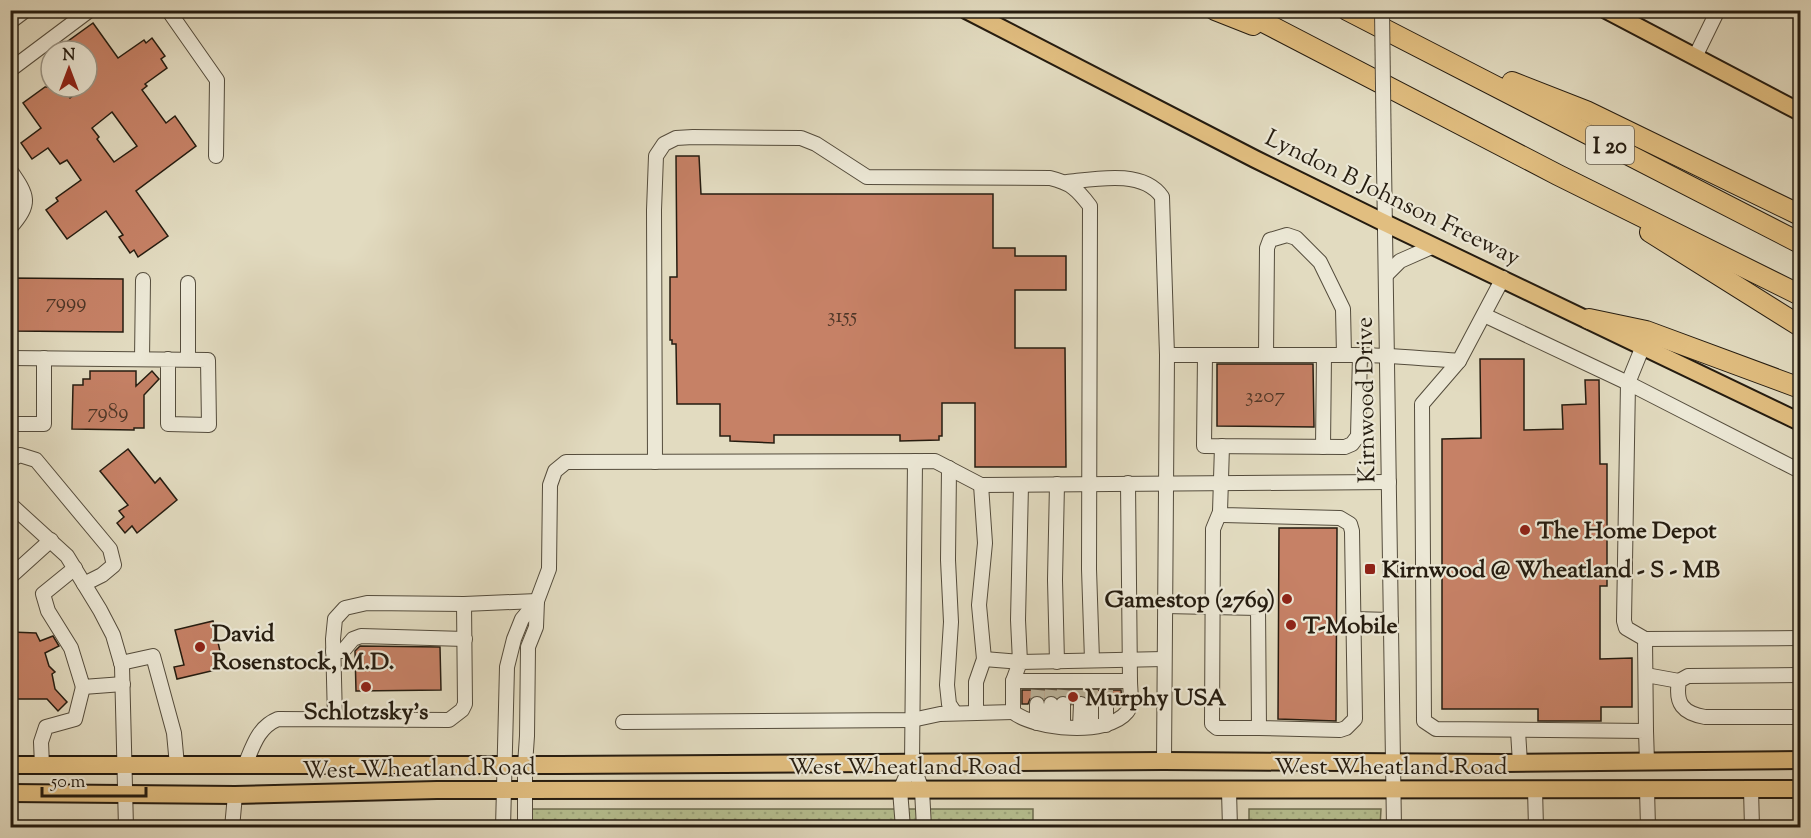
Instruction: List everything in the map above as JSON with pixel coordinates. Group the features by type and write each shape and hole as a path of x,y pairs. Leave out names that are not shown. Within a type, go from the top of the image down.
{"highway":[{"path":"1215,10 1319,52"},
{"name":"I 20","path":"1240,10 1558,175 1800,295"},
{"name":"I 20","path":"1347,10 1800,243"},
{"path":"1419,47 1586,111 1800,215"},
{"path":"1558,175 1800,326"},
{"path":"1588,319 1646,331 1800,388"}],"main road":[{"name":"Lyndon B Johnson Freeway","path":"966,10 1255,159 1800,422"},
{"path":"1606,10 1800,112"},
{"name":"West Wheatland Road","path":"10,765 1164,761 1520,763 1800,760"},
{"path":"1647,762 1647,789"},
{"name":"West Wheatland Road","path":"10,794 235,795 504,790 1800,789"}],"street":[{"path":"10,22 26,10"},
{"path":"10,70 90,10"},
{"path":"168,10 217,80 216,156"},
{"name":"Kirnwood Drive","path":"1382,10 1394,828"},
{"path":"1695,57 1718,10"},
{"path":"655,462 654,210 656,156 664,144 676,138 693,137 801,138 825,149 867,177 1050,178 1067,182 1113,177 1148,184 1156,188 1162,196 1167,356 1164,761"},
{"path":"10,170 25,191 25,204 21,217 10,228"},
{"path":"1067,182 1080,192 1090,206 1089,484 1092,660"},
{"path":"1266,355 1267,248 1270,240 1287,235 1296,238 1320,262 1343,309 1344,355"},
{"path":"1386,275 1401,261 1434,246"},
{"path":"1503,278 1459,361 1422,404 1424,721 1436,729 1646,731"},
{"path":"142,359 143,280"},
{"path":"188,283 188,359"},
{"path":"1484,315 1628,383 1800,471"},
{"path":"1643,346 1628,383 1624,621 1626,628 1645,639 1800,638"},
{"path":"1205,355 1204,446 1345,447 1352,444 1358,436 1360,354"},
{"path":"1167,356 1387,354 1459,361"},
{"path":"1323,447 1324,355"},
{"path":"10,358 188,359 208,360 209,425 168,424 168,359"},
{"path":"10,424 44,424 44,358"},
{"path":"1220,512 1223,515 1340,518 1350,524 1352,531 1355,718 1351,724 1340,730 1217,728 1212,724 1213,529 1220,512 1222,446"},
{"path":"10,460 20,455 36,460 110,549 114,565 102,575 84,584"},
{"path":"915,461 912,763 922,790 924,828"},
{"path":"525,828 528,646 536,627 537,601 549,569 550,485 555,471 566,462 935,461 981,485 1389,482"},
{"path":"949,468 948,560 951,622 947,685 949,704 955,713"},
{"path":"623,722 912,720 976,712 1013,712 1021,719 1050,725 1086,727 1106,725 1119,719 1128,712 1130,705 1128,483"},
{"path":"1056,662 1057,484"},
{"path":"976,712 976,682 984,659 979,605 985,543 981,485"},
{"path":"1013,712 1013,681 1020,662 1018,620 1021,485"},
{"path":"10,504 67,556 113,635 121,663 123,684 126,828"},
{"path":"11,575 51,540"},
{"path":"42,765 41,742 46,727 75,719 83,687 71,648 48,611 43,594 75,568"},
{"path":"335,719 333,651 335,619 345,608 367,603 464,604 537,601"},
{"path":"504,828 507,667 522,619 537,601"},
{"path":"245,765 258,735 270,723 278,719 449,720 462,710 465,704 464,604"},
{"path":"1165,606 1257,608 1259,728"},
{"path":"1353,619 1391,620"},
{"path":"333,651 343,651 352,639 361,636 465,639"},
{"path":"1645,639 1647,762"},
{"path":"121,663 153,656 174,733 177,765"},
{"path":"984,659 1020,662 1164,659"},
{"path":"1646,675 1679,681 1688,676 1800,675"},
{"path":"1013,681 1086,692 1106,692 1130,681"},
{"path":"1679,681 1677,692 1681,705 1690,714 1705,717 1800,717"},
{"path":"83,687 123,684"},
{"path":"1086,692 1086,727"},
{"path":"1106,692 1106,725"},
{"path":"1050,725 1051,704 1050,725"},
{"path":"1518,731 1520,763"},
{"path":"903,828 900,790 912,763"},
{"path":"1535,789 1536,828"},
{"path":"1647,789 1648,828"},
{"path":"1751,789 1752,828"},
{"path":"1229,791 1230,828"},
{"path":"232,828 235,795"}],"green space":[{"path":"525,809 1033,809 1033,827 525,828"},
{"path":"1249,809 1381,809 1380,827 1249,827"}],"building":[{"path":"93,23 118,58 144,40 146,43 152,38 165,56 161,59 167,68 145,84 147,86 142,90 166,123 175,116 196,146 136,191 168,236 138,257 134,250 130,253 119,237 123,235 106,211 67,239 46,210 58,201 56,198 81,180 67,160 60,164 48,148 32,159 21,143 41,128 23,103 39,91 39,99 99,99 99,39 71,39","holes":["112,112 137,146 114,162 92,128"]},
{"path":"676,156 699,156 701,194 993,194 993,248 1015,248 1015,256 1066,256 1066,290 1015,290 1015,348 1065,348 1066,467 975,467 975,403 942,403 942,436 939,436 939,440 900,441 900,435 774,435 774,443 730,441 730,436 720,436 720,404 677,404 676,344 672,344 670,340 670,277 677,277"},
{"path":"10,278 123,279 123,332 10,331"},
{"name":"The Home Depot","path":"1480,359 1524,359 1524,430 1563,429 1562,405 1586,404 1585,380 1599,380 1600,464 1607,464 1607,586 1600,586 1600,659 1632,658 1632,707 1601,707 1601,721 1538,721 1538,709 1442,709 1442,439 1481,438"},
{"path":"1217,364 1313,364 1314,427 1217,426"},
{"path":"90,371 136,371 136,386 152,371 159,379 144,395 144,428 134,428 134,430 72,429 73,385 83,385 83,379 90,379"},
{"path":"128,449 155,483 160,478 177,500 137,533 132,526 125,533 117,523 124,517 119,511 128,505 100,471"},
{"path":"1279,528 1337,528 1336,721 1278,719"},
{"name":"David Rosenstock, M.D.","path":"213,621 224,668 177,679 174,667 184,665 175,630"},
{"path":"11,632 36,633 40,641 53,636 59,646 45,653 49,666 55,672 52,674 55,689 67,702 58,711 47,699 10,699"},
{"path":"360,646 440,647 441,690 356,691 355,651"},
{"path":"1022,690 1121,690 1122,701 1121,704 1115,704 1113,699 1107,695 1098,699 1092,695 1086,697 1081,695 1074,699 1072,704 1070,699 1064,695 1057,698 1050,695 1044,699 1036,695 1030,699 1028,704 1022,704"}],"tunnel":[{"path":"1037,704 1038,689"},
{"path":"1051,704 1052,690"},
{"path":"1063,704 1064,690"},
{"path":"1081,690 1081,704"},
{"path":"1091,690 1091,704"},
{"path":"1106,690 1106,704"}],"place":[{"name":"The Home Depot","path":"1525,530"},
{"name":"Kirnwood @ Wheatland - S - MB","path":"1370,569"},
{"name":"Gamestop (2769)","path":"1287,599"},
{"name":"T-Mobile","path":"1291,625"},
{"name":"David Rosenstock, M.D.","path":"200,647"},
{"name":"Schlotzsky's","path":"366,687"},
{"name":"Murphy USA","path":"1073,697"}]}
